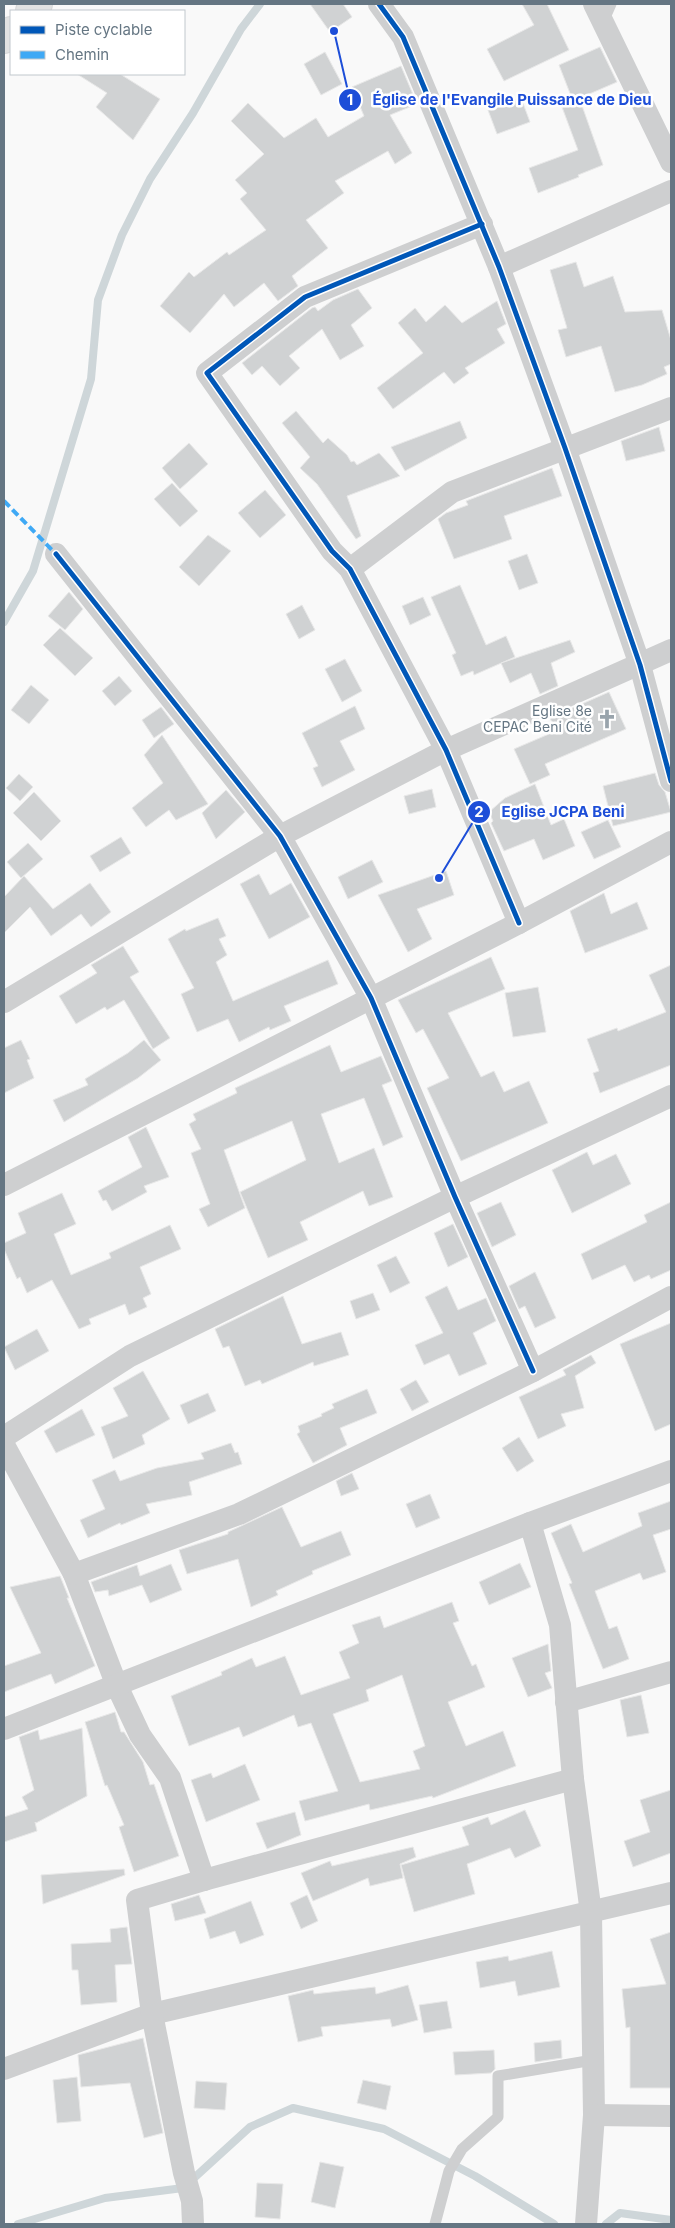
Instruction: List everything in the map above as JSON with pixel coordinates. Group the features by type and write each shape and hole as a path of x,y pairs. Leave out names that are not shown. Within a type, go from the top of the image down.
{"street":[{"path":"379,4 403,37 499,267 566,448 640,665 671,780"},
{"path":"603,10 671,162"},
{"path":"499,267 671,191"},
{"path":"482,224 305,296 206,373 332,551 350,569 446,750 519,924"},
{"path":"350,569 452,492 671,408"},
{"path":"56,554 280,836 371,998 455,1197 533,1371"},
{"path":"4,1002 280,836 446,750 671,650"},
{"path":"4,1185 519,924 671,842"},
{"path":"4,1437 130,1356 455,1197 671,1096"},
{"path":"74,1574 239,1514 533,1371 671,1297"},
{"path":"4,1445 74,1574 117,1686 140,1735 170,1778 204,1880"},
{"path":"4,1729 530,1523 671,1471"},
{"path":"530,1523 560,1624 573,1779 591,1913 594,2115 586,2224"},
{"path":"566,1702 671,1672"},
{"path":"193,2224 192,2200 184,2173 152,2014 138,1900 204,1880 573,1779"},
{"path":"4,2069 152,2014 671,1893"},
{"path":"594,2115 671,2116"}],"lane":[{"path":"435,2224 449,2171 462,2149 498,2117 498,2076 593,2060"}],"building":[{"path":"310,4 343,4 352,17 330,32"},
{"path":"522,4 547,4 569,50 504,81 487,49 534,25"},
{"path":"600,47 617,82 573,101 559,65"},
{"path":"325,52 342,84 321,95 304,64"},
{"path":"401,66 417,104 390,115 412,153 395,164 388,151 335,181 344,193 306,220 328,248 292,276 298,286 278,301 264,283 234,307 224,294 190,333 160,306 189,272 194,277 227,252 229,255 266,230 240,199 247,193 235,180 264,154 231,121 248,103 284,138 316,118 328,137 364,116 352,87"},
{"path":"79,75 122,75 160,99 133,140 96,107 107,93"},
{"path":"521,98 530,122 497,134 488,110"},
{"path":"580,100 603,165 578,175 579,177 538,193 529,168 578,150 562,107"},
{"path":"576,262 584,287 613,276 625,312 662,310 671,340 671,364 664,367 667,374 642,385 615,392 601,346 566,357 558,330 567,328 550,270"},
{"path":"358,289 372,308 351,325 364,346 340,360 322,329 289,356 300,368 280,386 262,366 252,375 242,363 312,308 315,307 318,311 333,300"},
{"path":"497,301 506,324 497,329 505,343 465,368 469,373 454,384 444,372 393,409 377,388 423,353 398,323 415,308 426,322 445,305 462,323"},
{"path":"296,411 323,443 328,438 347,455 351,462 354,461 357,465 379,453 400,476 347,496 361,536 356,539 317,484 300,468 310,457 282,423"},
{"path":"460,421 467,438 405,471 391,447"},
{"path":"659,427 665,451 626,461 621,441"},
{"path":"189,443 208,464 180,489 162,468"},
{"path":"552,468 562,496 504,516 512,539 454,559 438,519 446,513 468,505 466,501"},
{"path":"172,483 198,511 180,527 154,499"},
{"path":"265,490 286,515 260,538 238,513"},
{"path":"208,535 231,551 199,586 179,567"},
{"path":"527,554 538,583 519,590 508,561"},
{"path":"460,585 486,645 506,636 515,657 474,675 473,671 461,676 452,655 456,653 431,597"},
{"path":"69,592 83,609 65,630 48,616"},
{"path":"423,597 431,615 410,625 402,606"},
{"path":"302,605 315,630 299,639 286,614"},
{"path":"60,628 93,658 75,676 43,645"},
{"path":"570,640 575,652 551,663 558,686 540,694 531,673 510,683 501,663"},
{"path":"345,659 362,691 342,702 325,669"},
{"path":"119,676 132,691 115,706 102,691"},
{"path":"31,685 49,700 29,724 11,710"},
{"path":"609,692 626,729 545,764 550,775 530,784 514,749 556,731 550,718"},
{"path":"355,706 365,729 340,741 355,770 322,787 313,768 318,766 302,733"},
{"path":"161,707 174,724 154,738 142,720"},
{"path":"162,735 208,804 176,820 169,810 146,827 132,808 163,783 144,755"},
{"path":"655,773 659,785 665,792 671,812 613,826 603,786"},
{"path":"19,774 33,787 20,801 6,788"},
{"path":"535,784 551,825 564,819 575,846 543,860 534,839 504,851 491,823 493,821 489,812 505,798"},
{"path":"432,789 436,807 409,814 404,796"},
{"path":"226,790 245,812 216,839 202,813"},
{"path":"34,792 61,821 41,841 13,813"},
{"path":"608,820 621,847 594,859 581,832"},
{"path":"121,837 131,853 100,872 90,856"},
{"path":"28,843 43,859 21,878 7,862"},
{"path":"372,860 383,882 348,899 338,877"},
{"path":"446,871 454,895 417,909 432,939 408,952 378,895"},
{"path":"259,874 270,895 291,883 310,917 269,939 240,884"},
{"path":"24,876 53,909 90,883 111,912 91,927 81,914 51,936 30,907 4,933 4,897"},
{"path":"604,893 611,914 637,902 648,929 585,953 570,911"},
{"path":"218,918 226,936 219,939 227,955 216,962 233,1001 328,960 338,984 284,1006 291,1021 270,1030 269,1027 239,1042 228,1019 197,1032 181,994 194,988 168,939 185,929 186,931"},
{"path":"123,946 139,972 130,977 170,1038 153,1049 124,1000 107,1010 105,1007 76,1024 59,996 97,973 91,965"},
{"path":"491,957 505,989 448,1013 481,1077 494,1071 504,1092 529,1081 548,1123 461,1161 427,1088 449,1078 423,1029 416,1033 398,1000"},
{"path":"671,965 671,1065 600,1093 593,1073 599,1071 587,1039 617,1028 618,1031 666,1012 649,975"},
{"path":"538,987 546,1032 513,1037 505,993"},
{"path":"21,1040 30,1059 27,1060 34,1078 4,1093 4,1048"},
{"path":"144,1040 161,1060 138,1078 64,1122 53,1100 88,1085 85,1079 128,1053"},
{"path":"330,1045 341,1072 381,1056 392,1081 382,1085 403,1137 383,1146 364,1098 321,1114 339,1163 374,1148 393,1197 369,1206 363,1191 300,1222 308,1240 268,1258 240,1192 306,1160 292,1121 224,1150 245,1208 208,1227 199,1209 210,1204 191,1153 201,1149 189,1124 196,1120 193,1114 237,1093 235,1088"},
{"path":"146,1127 169,1177 144,1186 147,1192 112,1211 106,1200 103,1201 98,1191 142,1167 128,1137"},
{"path":"587,1152 593,1165 616,1154 631,1184 572,1213 552,1170"},
{"path":"62,1193 76,1224 54,1234 71,1275 111,1258 109,1253 170,1225 181,1249 140,1267 151,1294 143,1298 147,1307 129,1315 125,1304 89,1319 91,1324 79,1329 52,1280 27,1293 20,1277 17,1279 4,1249 4,1243 26,1233 18,1213"},
{"path":"501,1202 516,1235 492,1247 477,1213"},
{"path":"671,1202 671,1270 651,1279 649,1275 634,1282 625,1265 592,1280 581,1254 647,1222 644,1215"},
{"path":"453,1224 468,1257 448,1267 434,1233"},
{"path":"396,1256 410,1283 390,1293 377,1265"},
{"path":"535,1272 556,1318 535,1328 525,1306 519,1309 509,1286"},
{"path":"447,1286 458,1310 486,1298 496,1321 473,1333 487,1364 459,1376 449,1354 424,1365 415,1345 443,1333 425,1297"},
{"path":"373,1293 380,1310 356,1319 350,1301"},
{"path":"283,1296 302,1344 341,1332 349,1355 314,1366 313,1362 262,1384 260,1380 245,1386 229,1346 223,1348 215,1329"},
{"path":"671,1323 671,1424 655,1431 620,1344"},
{"path":"37,1329 49,1351 15,1370 4,1347"},
{"path":"591,1355 596,1363 575,1376 584,1408 561,1414 566,1426 538,1439 519,1397 566,1375 563,1370"},
{"path":"143,1371 170,1419 142,1435 145,1444 113,1459 101,1427 128,1416 113,1388"},
{"path":"416,1380 429,1402 412,1411 400,1389"},
{"path":"367,1389 377,1413 340,1428 347,1445 313,1463 297,1434 300,1432 298,1426 322,1416 321,1414 334,1408 332,1404"},
{"path":"208,1393 216,1411 188,1424 180,1405"},
{"path":"82,1409 95,1435 56,1453 44,1431"},
{"path":"519,1437 534,1461 517,1472 502,1448"},
{"path":"231,1443 235,1453 238,1452 242,1464 189,1482 192,1495 146,1504 150,1513 121,1525 120,1523 88,1538 80,1520 105,1509 92,1480 115,1470 120,1481 157,1468 204,1459 201,1453"},
{"path":"352,1473 359,1489 341,1496 336,1481"},
{"path":"430,1494 440,1518 416,1528 406,1504"},
{"path":"671,1501 671,1529 653,1535 666,1572 643,1580 640,1573 595,1591 609,1629 617,1626 629,1659 603,1669 569,1584 572,1583 551,1533 571,1524 583,1552 642,1526 638,1513"},
{"path":"282,1507 301,1547 341,1531 351,1555 312,1571 313,1574 276,1591 278,1595 251,1607 238,1559 187,1574 179,1550 228,1534 228,1532"},
{"path":"520,1563 531,1587 489,1605 479,1582"},
{"path":"171,1564 182,1590 150,1603 142,1585 109,1596 108,1590 95,1592 91,1582 137,1565 140,1576"},
{"path":"60,1576 95,1666 55,1684 51,1674 4,1692 4,1666 41,1653 10,1587"},
{"path":"452,1602 459,1621 453,1623 472,1666 476,1664 485,1687 448,1702 466,1746 503,1731 516,1766 433,1798 432,1796 370,1810 369,1804 305,1821 299,1801 338,1791 311,1723 298,1727 294,1715 243,1737 239,1727 189,1746 171,1696 222,1675 221,1672 252,1658 256,1667 285,1656 301,1695 350,1678 339,1652 359,1643 352,1625 380,1616 384,1628","holes":["402,1675 425,1746 413,1751 420,1769 360,1782 333,1714 369,1701 366,1690"]},
{"path":"548,1644 551,1671 545,1673 552,1688 528,1697 512,1658"},
{"path":"641,1695 649,1733 627,1737 620,1700"},
{"path":"115,1712 121,1732 124,1732 143,1762 150,1785 154,1784 179,1856 134,1872 119,1827 124,1825 107,1785 105,1786 85,1722"},
{"path":"82,1728 87,1796 35,1822 37,1831 4,1842 4,1817 28,1809 22,1797 34,1790 19,1737 38,1730 40,1740"},
{"path":"245,1764 260,1800 206,1822 191,1780 211,1773 213,1778"},
{"path":"671,1790 671,1853 633,1867 624,1841 650,1832 640,1800"},
{"path":"525,1810 541,1846 515,1858 510,1848 467,1864 475,1894 414,1912 401,1865 469,1845 462,1827 488,1817 491,1825"},
{"path":"295,1812 301,1835 267,1849 256,1823"},
{"path":"413,1847 416,1857 400,1864 403,1878 370,1886 368,1878 313,1901 301,1873 330,1861 332,1866"},
{"path":"124,1869 125,1875 43,1904 41,1875"},
{"path":"199,1895 206,1913 175,1921 171,1904"},
{"path":"307,1895 318,1921 301,1929 290,1903"},
{"path":"251,1901 264,1935 240,1944 235,1931 210,1939 204,1919"},
{"path":"127,1927 132,1964 115,1965 117,2002 81,2005 78,1970 72,1970 71,1944 111,1942 110,1929"},
{"path":"671,1932 671,2088 630,2088 630,2027 626,2028 622,1989 666,1984 650,1939"},
{"path":"552,1951 560,1987 518,1996 515,1981 480,1988 476,1962 508,1956 509,1961"},
{"path":"408,1985 418,2020 392,2027 390,2019 321,2027 323,2036 298,2042 288,1996 313,1990 314,1994 375,1987 376,1994"},
{"path":"447,2001 452,2028 424,2033 419,2005"},
{"path":"143,2038 163,2133 144,2138 130,2083 81,2087 78,2055"},
{"path":"561,2040 562,2058 535,2062 534,2043"},
{"path":"494,2050 495,2069 491,2073 455,2075 453,2052"},
{"path":"77,2077 81,2121 57,2123 53,2080"},
{"path":"363,2080 391,2086 386,2110 357,2103"},
{"path":"196,2081 227,2083 225,2110 194,2108"},
{"path":"320,2162 344,2167 335,2208 311,2202"},
{"path":"257,2183 283,2184 280,2219 255,2217"}],"waterway":[{"path":"4,622 33,571 91,379 98,300 122,235 150,179 193,113 241,29 260,4"},
{"path":"18,2224 105,2198 183,2188 250,2127 293,2108 384,2129 475,2176 554,2224"},
{"path":"606,2224 620,2213 671,2220"}],"marked path":[{"path":"4,501 56,554"}],"cycle path":[{"path":"379,4 403,37 499,267 565,448 640,665 671,781"},
{"path":"482,224 305,297 207,373 332,551 350,569 446,750 519,923"},
{"path":"56,554 280,836 371,998 455,1197 533,1371"}],"place":[{"name":"Église de l'Evangile Puissance de Dieu","path":"334,31"},
{"name":"Eglise 8e CEPAC Beni Cité","path":"607,719"},
{"name":"Eglise JCPA Beni","path":"439,878"}]}
